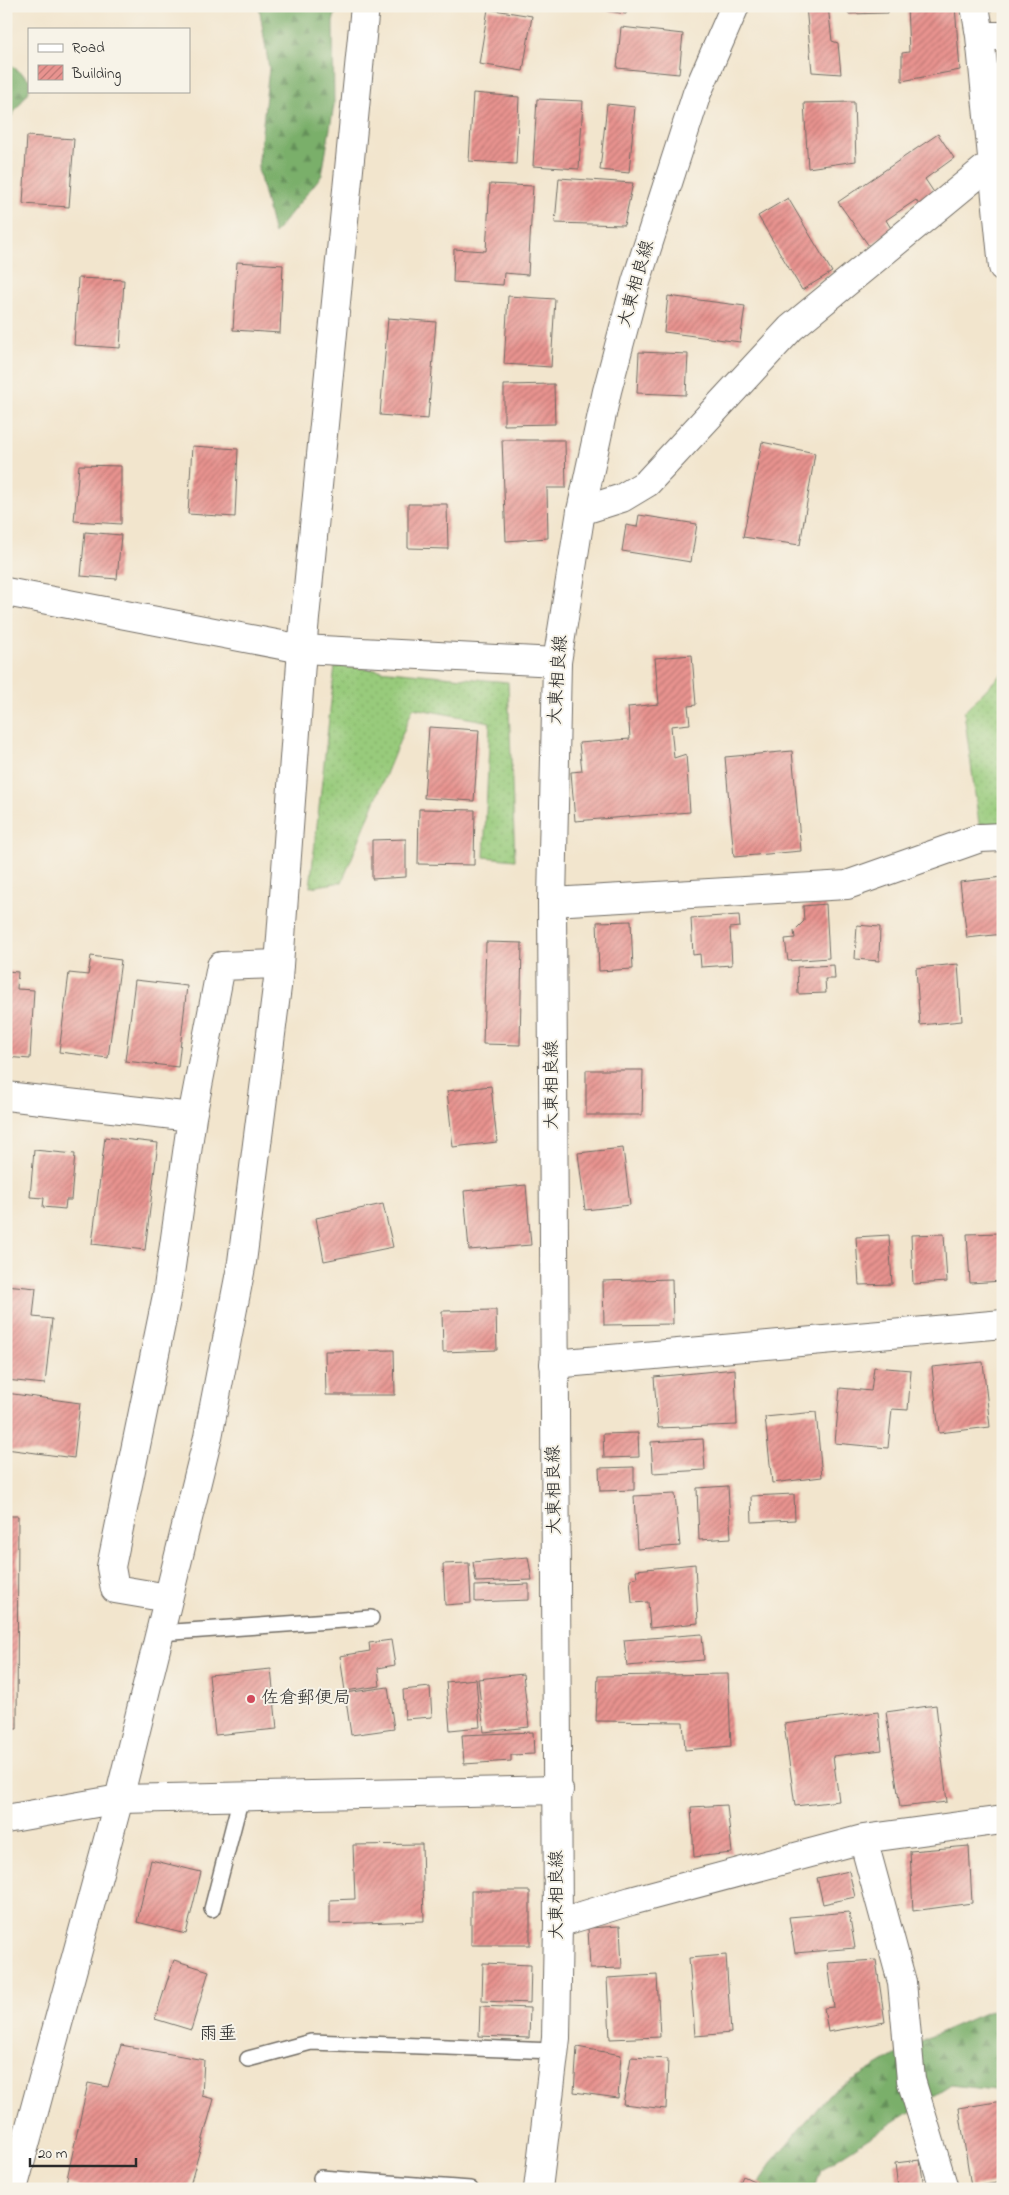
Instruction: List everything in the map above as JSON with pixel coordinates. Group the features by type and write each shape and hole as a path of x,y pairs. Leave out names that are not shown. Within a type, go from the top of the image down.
{"street":[{"path":"14,2189 119,1799 160,1633 208,1437 242,1262 279,964 302,649 365,6"},
{"name":"大東相良線","path":"538,2189 556,2038 558,1923 559,1790 554,1364 552,902 557,662 581,511 607,390 636,282 697,93 735,6"},
{"path":"975,6 992,36 993,162 1003,267"},
{"path":"581,511 622,498 647,483 791,328 993,162"},
{"path":"6,592 302,649 557,662"},
{"path":"552,902 847,885 980,838 1003,837"},
{"path":"168,1598 115,1589 112,1567 167,1295 192,1117 221,966 279,964"},
{"path":"6,1096 192,1117"},
{"path":"554,1364 1003,1324"},
{"path":"6,1819 119,1799 559,1790"},
{"path":"558,1923 631,1901 863,1839 1003,1820"},
{"path":"863,1839 902,1982 911,2080 943,2185"}],"lane":[{"path":"160,1633 371,1618"},
{"path":"212,1910 241,1797"},
{"path":"248,2059 311,2042 554,2051"},
{"path":"321,2178 470,2189"}],"green space":[{"path":"259,6 337,6 333,22 334,105 322,175 274,234 258,169 269,68"},
{"path":"6,61 28,78 28,92 6,124"},
{"path":"335,666 508,682 515,860 484,857 490,722 413,708 342,882 310,887"},
{"path":"1003,672 1003,824 979,824 964,712"},
{"path":"1003,2005 1003,2091 951,2085 821,2169 815,2189 756,2189 770,2164 829,2094 918,2042"}],"building":[{"path":"579,6 627,6 626,14"},
{"path":"806,6 828,6 832,41 838,43 841,74 812,72"},
{"path":"848,6 888,6 888,13 848,14"},
{"path":"907,6 955,6 960,70 902,81 902,53 909,52"},
{"path":"488,9 532,16 523,71 479,64"},
{"path":"621,27 683,34 679,74 617,68"},
{"path":"473,93 519,97 516,164 469,161"},
{"path":"537,99 583,101 579,169 533,166"},
{"path":"854,102 856,161 808,168 804,103"},
{"path":"607,104 635,107 629,173 600,170"},
{"path":"938,134 954,158 925,179 937,197 921,208 916,200 886,220 892,230 869,246 838,202"},
{"path":"27,136 74,139 69,207 23,204"},
{"path":"559,178 633,183 624,225 555,223"},
{"path":"490,184 533,186 528,275 504,273 503,285 453,282 454,249 486,251"},
{"path":"788,198 832,272 802,290 758,216"},
{"path":"237,262 283,265 280,333 233,330"},
{"path":"78,278 124,280 120,348 74,345"},
{"path":"508,296 555,299 551,367 504,364"},
{"path":"668,296 745,306 740,342 664,332"},
{"path":"388,318 436,322 428,419 380,415"},
{"path":"639,352 688,354 686,395 637,393"},
{"path":"554,384 555,424 504,425 504,385"},
{"path":"502,440 565,440 566,488 547,488 548,538 506,541"},
{"path":"762,442 815,453 800,545 743,537"},
{"path":"192,446 238,449 235,517 188,514"},
{"path":"79,465 121,466 121,524 74,521"},
{"path":"408,504 447,504 448,549 408,548"},
{"path":"639,515 697,524 691,562 622,551 626,525 637,527"},
{"path":"85,532 121,535 117,579 81,576"},
{"path":"692,655 696,705 688,706 690,724 671,726 674,758 686,754 690,812 575,821 571,772 582,771 579,743 630,739 628,707 659,704 655,658"},
{"path":"429,727 479,730 474,801 424,798"},
{"path":"792,751 801,851 734,857 725,757"},
{"path":"419,809 475,810 474,865 418,864"},
{"path":"406,839 406,877 372,879 372,840"},
{"path":"1003,877 1003,934 967,938 960,882"},
{"path":"826,904 829,958 788,961 785,939 795,938 794,931 804,921 803,906"},
{"path":"739,915 740,927 730,928 732,965 701,967 700,954 693,955 691,918"},
{"path":"631,921 633,969 599,971 597,922"},
{"path":"857,925 880,927 879,961 855,959"},
{"path":"486,942 522,943 520,1045 483,1044"},
{"path":"91,956 121,960 108,1058 59,1052 69,973 88,975"},
{"path":"958,964 962,1021 920,1025 916,968"},
{"path":"834,965 835,979 825,979 826,993 798,994 797,967"},
{"path":"6,971 18,972 17,989 34,990 30,1059 6,1057"},
{"path":"135,980 187,986 178,1067 125,1061"},
{"path":"586,1070 643,1070 642,1115 586,1115"},
{"path":"491,1086 497,1142 453,1147 447,1091"},
{"path":"105,1137 158,1143 145,1250 92,1244"},
{"path":"623,1148 630,1205 585,1210 578,1153"},
{"path":"34,1150 75,1154 71,1200 66,1200 65,1209 43,1207 44,1198 30,1197"},
{"path":"526,1185 531,1245 469,1250 464,1191"},
{"path":"383,1204 393,1247 324,1261 316,1218"},
{"path":"1001,1233 1003,1281 970,1283 967,1234"},
{"path":"944,1234 947,1282 913,1284 911,1235"},
{"path":"889,1235 892,1284 859,1285 856,1237"},
{"path":"672,1279 673,1324 604,1325 603,1281"},
{"path":"6,1285 36,1288 33,1317 52,1319 45,1384 6,1380"},
{"path":"496,1310 497,1350 443,1352 442,1311"},
{"path":"394,1350 395,1395 326,1395 325,1351"},
{"path":"983,1362 990,1427 939,1433 932,1367"},
{"path":"874,1367 911,1370 908,1410 892,1409 888,1448 835,1443 840,1388 871,1391"},
{"path":"735,1369 737,1425 658,1428 654,1377"},
{"path":"6,1393 80,1403 74,1458 6,1449"},
{"path":"816,1412 822,1477 772,1483 765,1417"},
{"path":"638,1433 639,1457 604,1458 603,1434"},
{"path":"703,1439 705,1470 653,1473 651,1442"},
{"path":"634,1467 634,1490 600,1491 599,1468"},
{"path":"728,1486 731,1538 699,1540 697,1488"},
{"path":"675,1494 680,1546 637,1549 634,1496"},
{"path":"794,1494 795,1520 752,1522 751,1496"},
{"path":"6,1516 18,1516 17,1729 6,1729"},
{"path":"528,1557 532,1580 476,1582 473,1562"},
{"path":"469,1563 471,1603 445,1605 443,1564"},
{"path":"695,1564 698,1623 650,1628 648,1602 632,1603 630,1579 637,1578 636,1570"},
{"path":"529,1584 529,1600 475,1602 475,1586"},
{"path":"702,1634 704,1660 627,1666 624,1640"},
{"path":"391,1640 395,1665 378,1668 380,1686 345,1691 340,1656 370,1651 369,1643"},
{"path":"271,1669 277,1729 215,1735 209,1675"},
{"path":"523,1674 529,1727 484,1732 478,1679"},
{"path":"728,1674 731,1746 685,1750 683,1722 596,1721 598,1676"},
{"path":"476,1679 480,1727 450,1730 446,1682"},
{"path":"388,1687 394,1729 351,1735 345,1693"},
{"path":"430,1687 432,1717 405,1719 403,1690"},
{"path":"936,1705 947,1802 900,1807 886,1712"},
{"path":"878,1712 882,1750 833,1756 839,1801 795,1806 784,1724"},
{"path":"533,1732 534,1754 511,1755 511,1761 464,1764 462,1735"},
{"path":"727,1805 732,1853 694,1857 691,1807"},
{"path":"422,1844 424,1921 330,1924 330,1900 355,1899 353,1845"},
{"path":"969,1846 972,1903 913,1911 910,1851"},
{"path":"151,1860 201,1872 186,1934 137,1922"},
{"path":"849,1871 855,1897 823,1904 817,1878"},
{"path":"471,1891 530,1891 530,1945 471,1945"},
{"path":"849,1912 855,1948 795,1953 789,1917"},
{"path":"620,1926 622,1968 590,1969 588,1928"},
{"path":"726,1955 731,2033 695,2036 689,1958"},
{"path":"174,1960 209,1971 191,2030 155,2019"},
{"path":"876,1960 885,2022 828,2032 824,2008 834,2007 828,1963"},
{"path":"483,1963 531,1965 530,2003 482,2001"},
{"path":"657,1975 660,2037 610,2039 607,1978"},
{"path":"480,2006 530,2008 529,2038 479,2036"},
{"path":"121,2045 204,2060 202,2096 214,2099 189,2189 88,2189 66,2183 88,2083 108,2087"},
{"path":"577,2047 621,2055 618,2098 574,2092"},
{"path":"631,2057 668,2059 666,2109 623,2104"},
{"path":"1003,2101 1003,2182 971,2187 959,2108"},
{"path":"920,2160 924,2187 898,2189 895,2163"},
{"path":"743,2176 767,2187 737,2189"}],"place":[{"name":"佐倉郵便局","path":"251,1699"}],"district":[{"name":"雨垂","path":"218,2034"}]}
